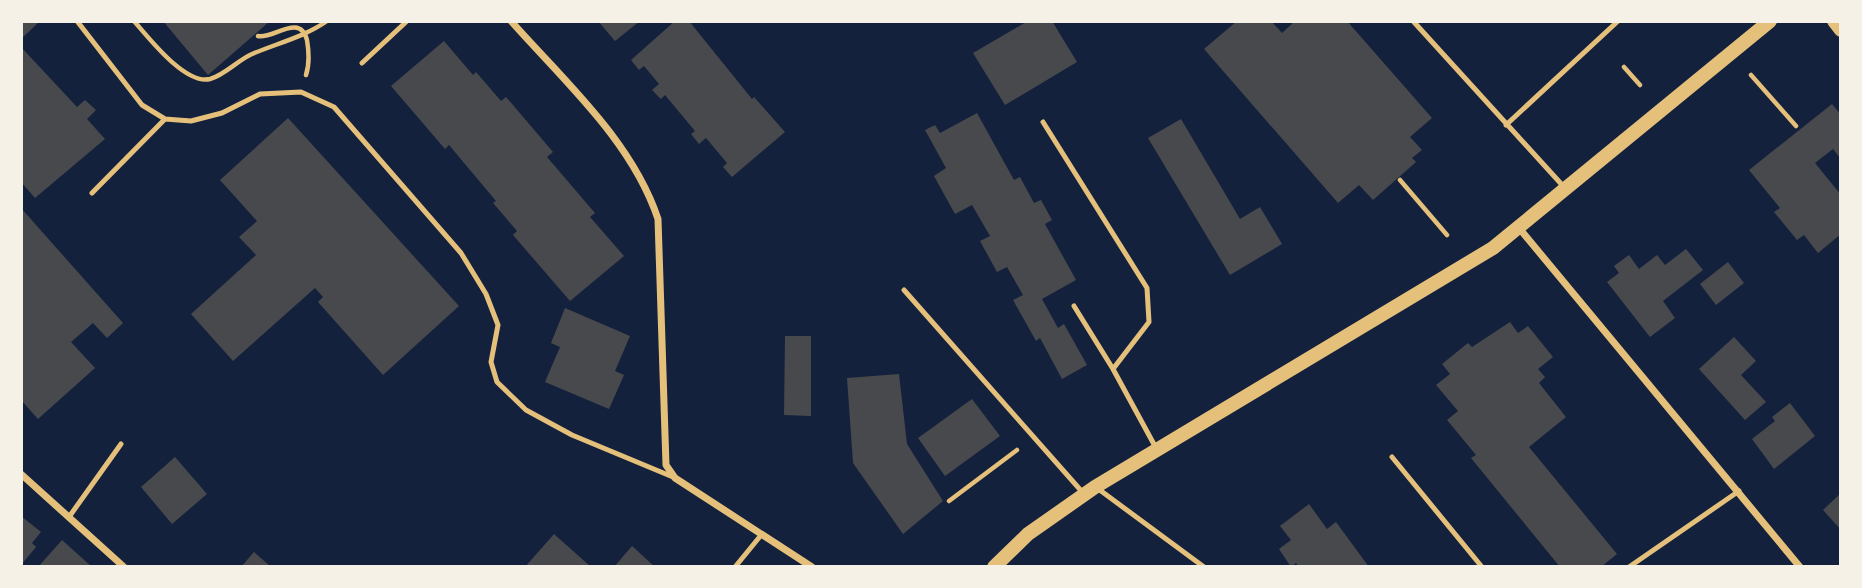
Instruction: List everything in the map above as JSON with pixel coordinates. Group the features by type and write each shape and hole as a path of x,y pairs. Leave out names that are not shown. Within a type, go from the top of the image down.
{"main road":[{"path":"994,567 1028,534 1089,491 1493,248 1770,21"},
{"path":"1834,21 1841,30"}],"street":[{"path":"511,21 623,149 647,186 658,219 666,465 675,478 812,567"},
{"path":"1519,228 1800,567"},
{"path":"21,474 124,567"}],"lane":[{"path":"77,21 142,106 165,119 191,121 222,113 260,94 301,92 334,107 461,253 486,293 498,325 491,362 497,382 526,410 572,435 675,478"},
{"path":"362,63 407,21"},
{"path":"1413,21 1565,189"},
{"path":"1506,124 1618,21"},
{"path":"92,193 165,119"},
{"path":"1043,122 1147,288 1149,322 1113,369"},
{"path":"904,290 1035,437 1089,491 1205,567"},
{"path":"1074,306 1113,369 1157,451"},
{"path":"69,517 121,444"},
{"path":"1392,457 1482,567"},
{"path":"1629,567 1739,491"},
{"path":"735,567 762,534"}],"path":[{"path":"134,21 179,68 196,79 210,79 244,57 306,35 327,21"},
{"path":"258,36 261,38 283,28 294,27 306,35"},
{"path":"301,92 309,67 306,35"},
{"path":"1624,67 1640,85"},
{"path":"1751,75 1796,126"},
{"path":"1399,180 1447,235"},
{"path":"949,501 1035,437"}],"building":[{"path":"21,21 40,21 21,39"},
{"path":"163,21 270,21 208,75"},
{"path":"598,21 640,21 615,41"},
{"path":"675,21 689,21 752,99 754,97 785,132 732,177 723,167 727,163 706,138 699,144 691,134 695,131 665,95 661,99 652,90 659,84 644,66 639,70 631,60"},
{"path":"1028,21 1052,21 1077,62 1005,105 973,53"},
{"path":"1237,21 1271,21 1282,33 1295,21 1347,21 1432,118 1410,137 1422,150 1412,158 1416,162 1373,200 1359,185 1338,203 1204,49"},
{"path":"444,41 473,75 476,72 501,101 506,97 553,152 547,157 595,213 590,217 624,256 570,301 513,235 517,231 493,203 496,201 449,145 445,149 391,86"},
{"path":"21,47 77,107 85,100 96,110 87,119 105,139 35,198 21,182"},
{"path":"1832,104 1841,115 1841,159 1833,149 1815,163 1841,195 1841,234 1818,253 1804,235 1797,240 1774,212 1780,208 1749,170"},
{"path":"977,113 1014,180 1020,177 1034,203 1041,200 1052,220 1045,224 1076,280 1042,299 1058,328 1064,324 1087,365 1062,379 1040,338 1036,341 1013,300 1023,295 1007,267 997,272 980,241 990,236 972,205 955,214 934,176 946,168 925,130 935,125 940,133"},
{"path":"288,118 459,306 383,375 318,302 323,297 315,288 233,361 191,314 256,255 239,237 257,221 220,180"},
{"path":"1181,119 1240,219 1260,207 1282,244 1230,275 1148,138"},
{"path":"21,208 123,323 107,338 93,323 71,342 95,368 38,419 21,400"},
{"path":"1686,249 1703,270 1663,301 1675,318 1650,337 1607,282 1619,273 1614,266 1629,255 1639,269 1657,255 1665,265"},
{"path":"1728,262 1744,283 1716,305 1700,284"},
{"path":"565,308 630,336 615,371 624,375 609,409 545,382 560,347 551,343"},
{"path":"1510,322 1518,333 1528,326 1553,357 1538,369 1545,377 1539,383 1566,417 1529,447 1617,554 1601,567 1560,567 1471,458 1476,455 1447,420 1458,411 1436,385 1450,374 1442,364 1468,343 1472,347"},
{"path":"785,336 811,336 811,416 784,415"},
{"path":"1734,337 1756,361 1741,375 1766,402 1745,420 1699,369"},
{"path":"899,374 907,444 943,501 903,534 853,463 847,378"},
{"path":"972,399 1000,436 945,476 918,438"},
{"path":"1790,403 1815,436 1774,469 1752,439 1775,421 1772,417"},
{"path":"175,457 207,494 172,524 141,487"},
{"path":"1841,493 1841,530 1823,510"},
{"path":"1309,504 1327,529 1336,522 1369,567 1299,567 1296,563 1291,567 1279,549 1291,540 1280,526"},
{"path":"21,516 41,532 32,543 36,547 21,565"},
{"path":"554,534 591,567 525,567"},
{"path":"62,540 92,567 38,567"},
{"path":"632,546 655,567 614,567"},
{"path":"254,552 271,567 241,567"}]}
